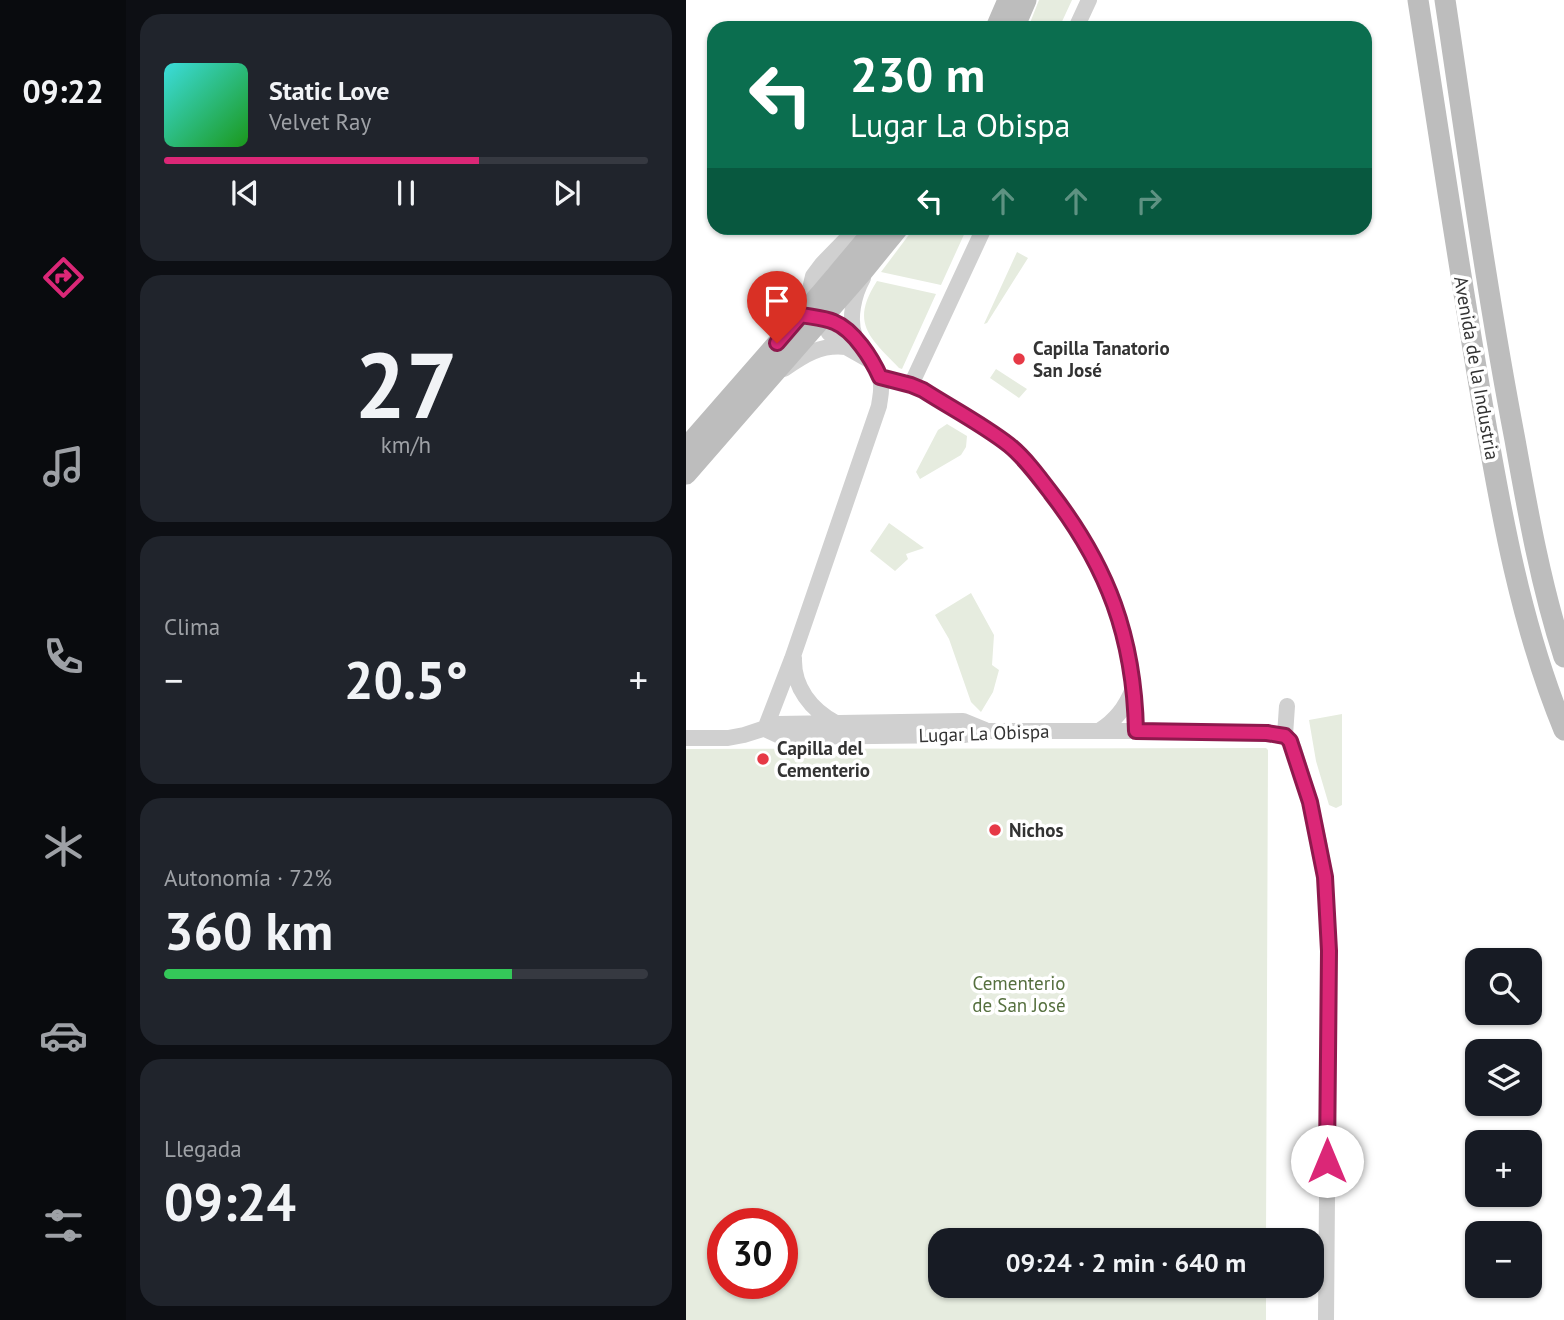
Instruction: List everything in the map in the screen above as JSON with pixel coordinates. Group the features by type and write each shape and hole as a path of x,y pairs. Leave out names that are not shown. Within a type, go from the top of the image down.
{"main road":[{"path":"999,21 1008,0"},
{"path":"1017,21 1026,0"},
{"name":"Avenida de la Industria","path":"1418,0 1464,299 1500,500 1528,625 1564,730"},
{"name":"Avenida de la Industria","path":"1445,0 1507,398 1536,551 1564,657"},
{"path":"686,474 768,381 812,312 871,235"},
{"path":"686,448 812,312 891,235"}],"street":[{"path":"1079,21 1088,0"},
{"path":"765,729 875,419 881,389 880,377 871,361 850,342 834,322 812,312 810,289 813,276 821,264 851,235"},
{"path":"850,342 853,306 860,283 893,235"},
{"path":"911,385 981,235"},
{"path":"768,381 815,350 850,342"},
{"path":"880,377 911,385 934,397 1011,446 1064,510 1085,541 1109,589 1119,617 1127,647 1136,731"},
{"path":"795,650 796,679 802,692 825,718 835,723"},
{"path":"1099,731 1111,723 1127,705 1133,689"},
{"path":"1287,706 1285,736 1294,749 1310,802 1321,854 1327,902 1329,951 1326,1320"},
{"path":"765,729 778,724 963,721 987,731"},
{"name":"Lugar La Obispa","path":"686,738 728,738 765,729 782,737 965,734 987,731 1267,733 1285,736"}],"green space":[{"path":"1039,0 1072,0 1062,21 1031,21"},
{"path":"909,235 964,235 941,285 881,272"},
{"path":"1017,252 1028,258 984,324"},
{"path":"877,281 936,294 902,369 872,338 864,319 869,296"},
{"path":"996,369 1027,389 1019,398 990,378"},
{"path":"947,424 967,436 966,447 961,455 920,479 916,472 938,430"},
{"path":"889,523 924,548 906,554 908,559 895,571 870,551"},
{"path":"971,593 994,635 992,665 999,670 993,692 981,712 971,702 949,639 935,615"},
{"path":"1342,714 1342,805 1336,808 1329,805 1316,761 1309,720"},
{"name":"Cementerio de San José","path":"686,749 1268,750 1266,1228 928,1228 928,1298 1266,1298 1266,1320 686,1320"}],"place":[{"name":"Capilla Tanatorio San José","path":"1019,359"},
{"name":"Capilla del Cementerio","path":"763,759"},
{"name":"Nichos","path":"995,830"}],"route":[{"path":"777,343 801,315 834,322 855,337 880,377 923,390 1011,446 1064,510 1085,541 1109,589 1127,647 1136,731 1267,733 1285,736 1290,741 1310,802 1325,877 1329,951 1327,1161"}]}
